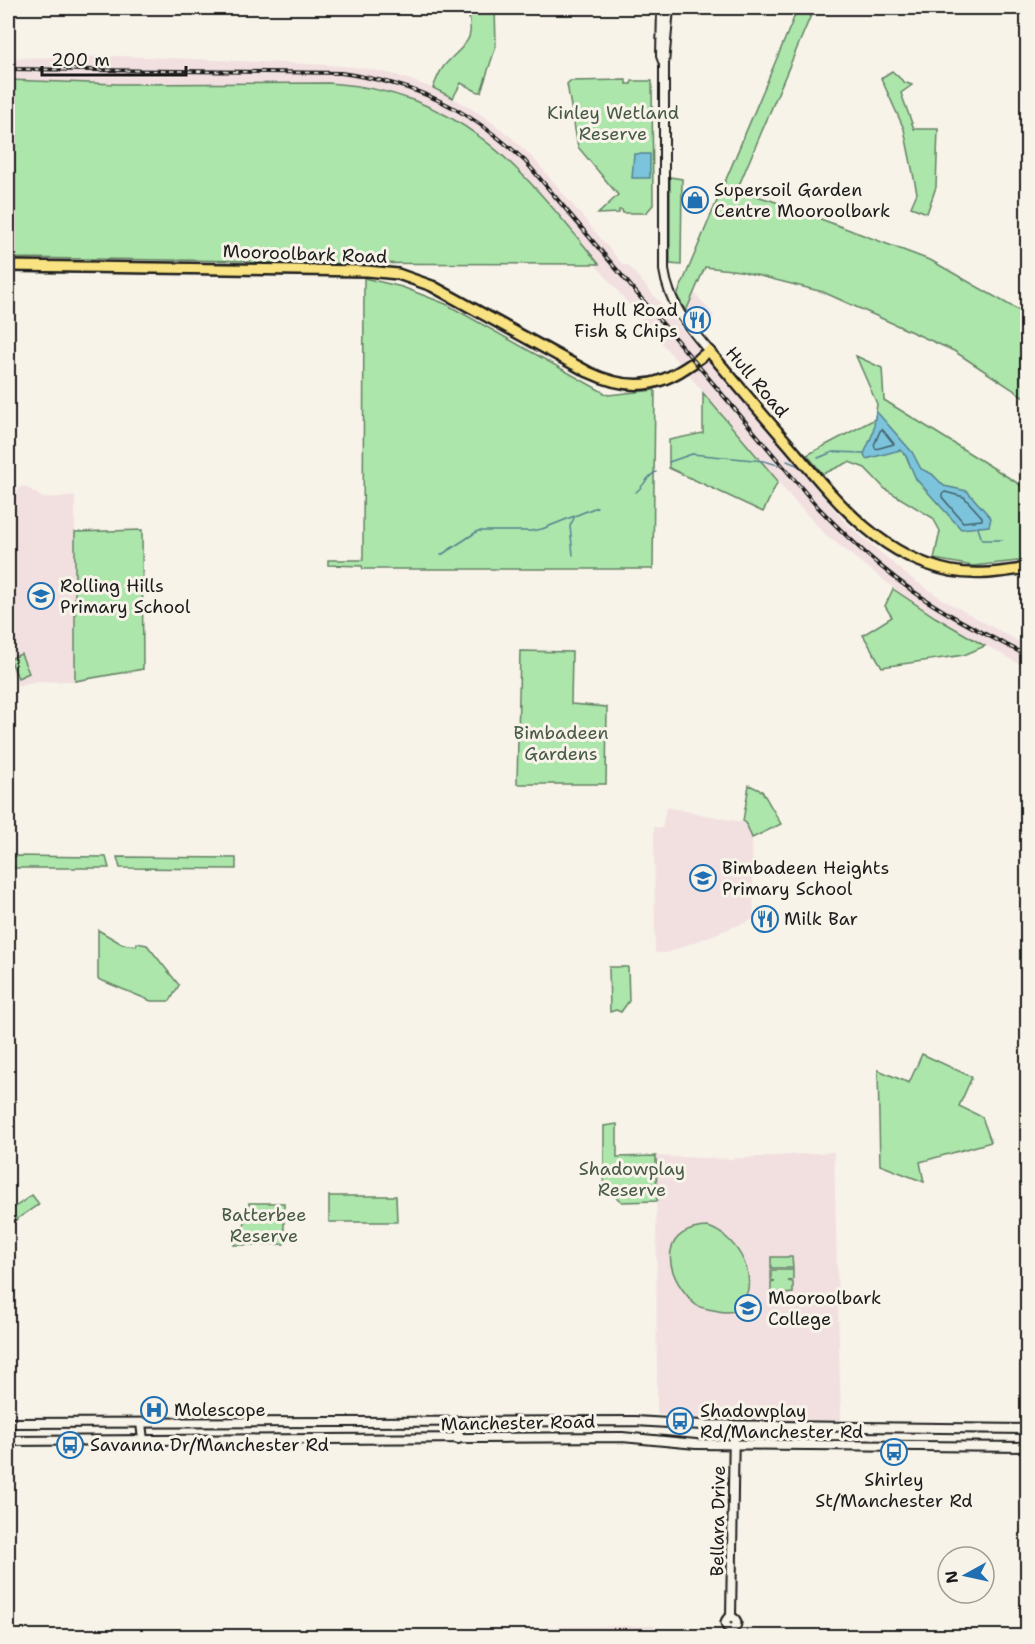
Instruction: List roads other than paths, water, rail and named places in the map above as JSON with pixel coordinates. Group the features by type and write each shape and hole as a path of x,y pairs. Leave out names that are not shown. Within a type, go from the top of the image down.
{"main road":[{"name":"Hull Road","path":"662,8 661,56 664,64"},
{"name":"Hull Road","path":"669,8 664,64 664,270 673,303 709,351 828,491 854,519 886,544 907,556 950,570 991,573 1028,568"},
{"name":"Mooroolbark Road","path":"8,266 367,271 398,274 441,291 588,372 611,382 623,384 646,384 670,378 687,369 709,351"},
{"name":"Manchester Road","path":"8,1424 459,1421 1028,1429"},
{"path":"458,1439 459,1421"},
{"path":"141,1423 144,1440"},
{"name":"Bellara Drive","path":"730,1633 725,1624 731,1617 734,1425"},
{"name":"Manchester Road","path":"8,1441 622,1437 696,1444 1028,1447"}],"water":[{"path":"634,154 650,154 650,178 632,178"},
{"path":"876,411 912,452 921,469 932,474 944,486 967,491 991,518 989,526 961,529 916,479 906,456 900,450 866,459 864,454 873,433"}],"waterway":[{"path":"818,458 833,452 864,453"},
{"path":"669,462 692,454 764,461 778,465"},
{"path":"787,461 799,466"},
{"path":"636,492 656,472"},
{"path":"441,555 478,531 542,529 597,507"},
{"path":"573,555 570,526 575,516"},
{"path":"978,528 982,540 1002,540"}],"railway":[{"path":"8,69 341,73 394,84 440,101 462,113 483,126 525,161 815,504 844,534 875,562 924,599 1028,656"}],"place":[{"name":"Supersoil Garden Centre Mooroolbark","path":"695,200"},
{"name":"Hull Road Fish & Chips","path":"697,320"},
{"name":"Rolling Hills Primary School","path":"41,596"},
{"name":"Bimbadeen Heights Primary School","path":"703,878"},
{"name":"Milk Bar","path":"765,919"},
{"name":"Mooroolbark College","path":"748,1308"},
{"name":"Molescope","path":"154,1410"},
{"name":"Shadowplay Rd/Manchester Rd","path":"680,1421"},
{"name":"Savanna Dr/Manchester Rd","path":"70,1445"},
{"name":"Shirley St/Manchester Rd","path":"894,1452"}],"park label":[{"name":"Kinley Wetland Reserve","path":"613,123"},
{"name":"Bimbadeen Gardens","path":"561,743"},
{"name":"Shadowplay Reserve","path":"632,1179"},
{"name":"Batterbee Reserve","path":"264,1225"}]}
